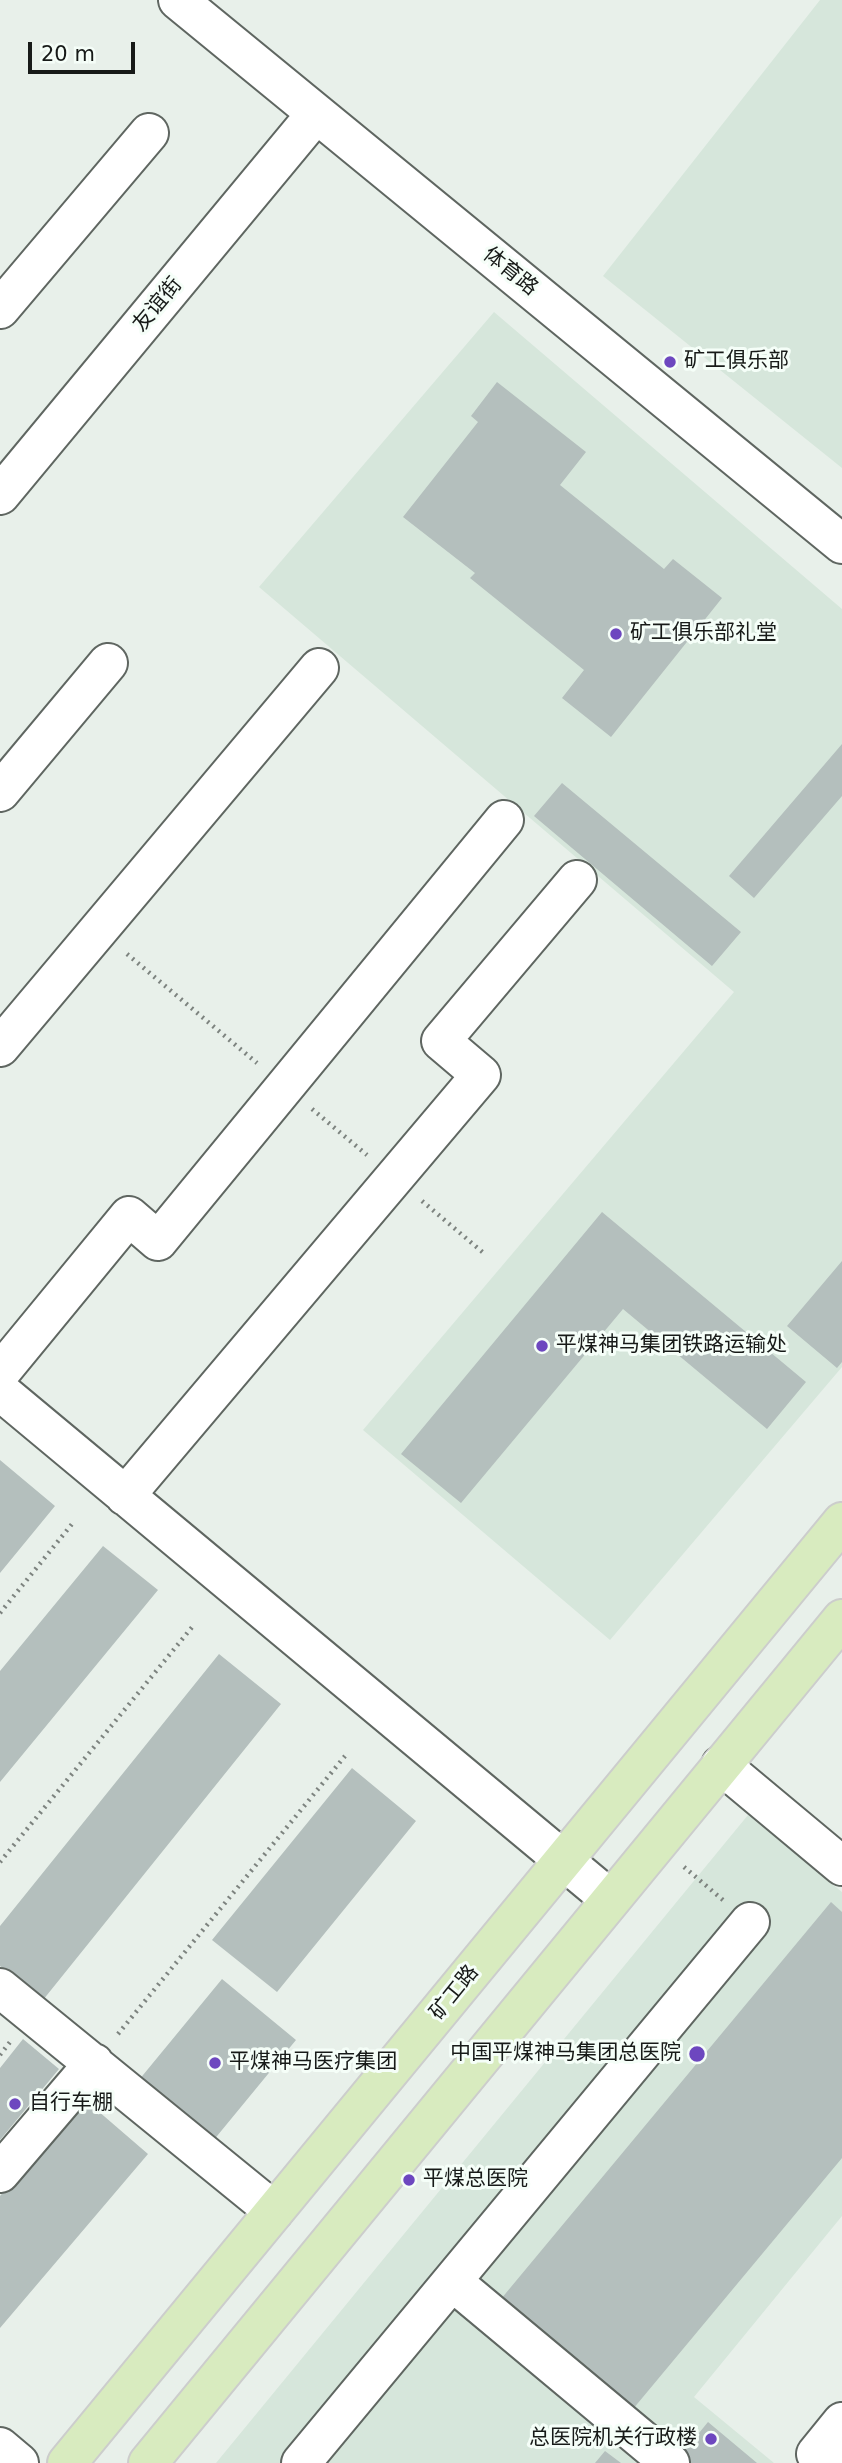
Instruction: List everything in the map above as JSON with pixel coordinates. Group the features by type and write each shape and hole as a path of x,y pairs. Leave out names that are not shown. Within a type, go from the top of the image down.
{"main road":[{"name":"矿工路","path":"67,2463 842,1522"},
{"path":"148,2463 842,1619"}],"street":[{"name":"体育路","path":"177,0 842,544"},
{"name":"友谊街","path":"0,495 316,114"},
{"path":"0,309 149,133"},
{"path":"0,792 108,663"},
{"path":"0,1048 319,668"},
{"path":"0,1373 129,1216 158,1241 504,820"},
{"path":"125,1496 481,1075 441,1041 577,880"},
{"path":"0,1391 610,1899"},
{"path":"722,1765 842,1866"},
{"path":"301,2463 750,1922"},
{"path":"0,1988 274,2211"},
{"path":"0,2173 94,2063"},
{"path":"453,2282 670,2463"},
{"path":"828,2463 816,2454 842,2422"},
{"path":"0,2447 19,2463"}],"path":[{"path":"0,1613 72,1524"},
{"path":"0,1862 193,1626"},
{"path":"94,2063 345,1756"},
{"path":"657,1844 750,1922"}],"shaded area":[{"path":"820,0 842,0 842,468 603,276"},
{"path":"494,312 842,609 842,1367 610,1640 363,1430 734,992 259,587"},
{"name":"中国平煤神马集团总医院","path":"748,1815 842,1892 842,2216 694,2397 774,2463 216,2463"}],"building":[{"name":"矿工俱乐部礼堂","path":"497,382 586,452 560,485 664,569 673,559 722,598 611,737 562,698 584,670 470,578 475,573 403,517 478,422 471,416"},
{"path":"842,744 842,796 754,898 729,876"},
{"path":"562,783 741,932 712,966 534,816"},
{"name":"平煤神马集团铁路运输处","path":"602,1212 806,1382 767,1429 623,1309 461,1503 401,1454"},
{"path":"842,1261 842,1362 837,1368 787,1326"},
{"path":"0,1460 55,1506 0,1573"},
{"path":"103,1546 158,1590 0,1782 0,1671"},
{"path":"219,1654 281,1704 43,2000 0,1966 0,1926"},
{"path":"352,1768 416,1821 277,1992 212,1940"},
{"path":"831,1902 842,1912 842,2158 628,2415 496,2305"},
{"name":"平煤神马医疗集团","path":"222,1979 296,2040 208,2147 134,2086"},
{"name":"自行车棚","path":"23,2039 59,2069 0,2140 0,2068"},
{"path":"83,2098 148,2154 0,2328 0,2196"},
{"name":"总医院机关行政楼","path":"708,2422 757,2463 691,2463 681,2455"},
{"path":"605,2451 621,2463 595,2463"}],"place":[{"name":"矿工俱乐部","path":"670,362"},
{"name":"矿工俱乐部礼堂","path":"616,634"},
{"name":"平煤神马集团铁路运输处","path":"542,1346"},
{"name":"中国平煤神马集团总医院","path":"697,2054"},
{"name":"平煤神马医疗集团","path":"215,2063"},
{"name":"自行车棚","path":"15,2104"},
{"name":"平煤总医院","path":"409,2180"},
{"name":"总医院机关行政楼","path":"711,2439"}]}
